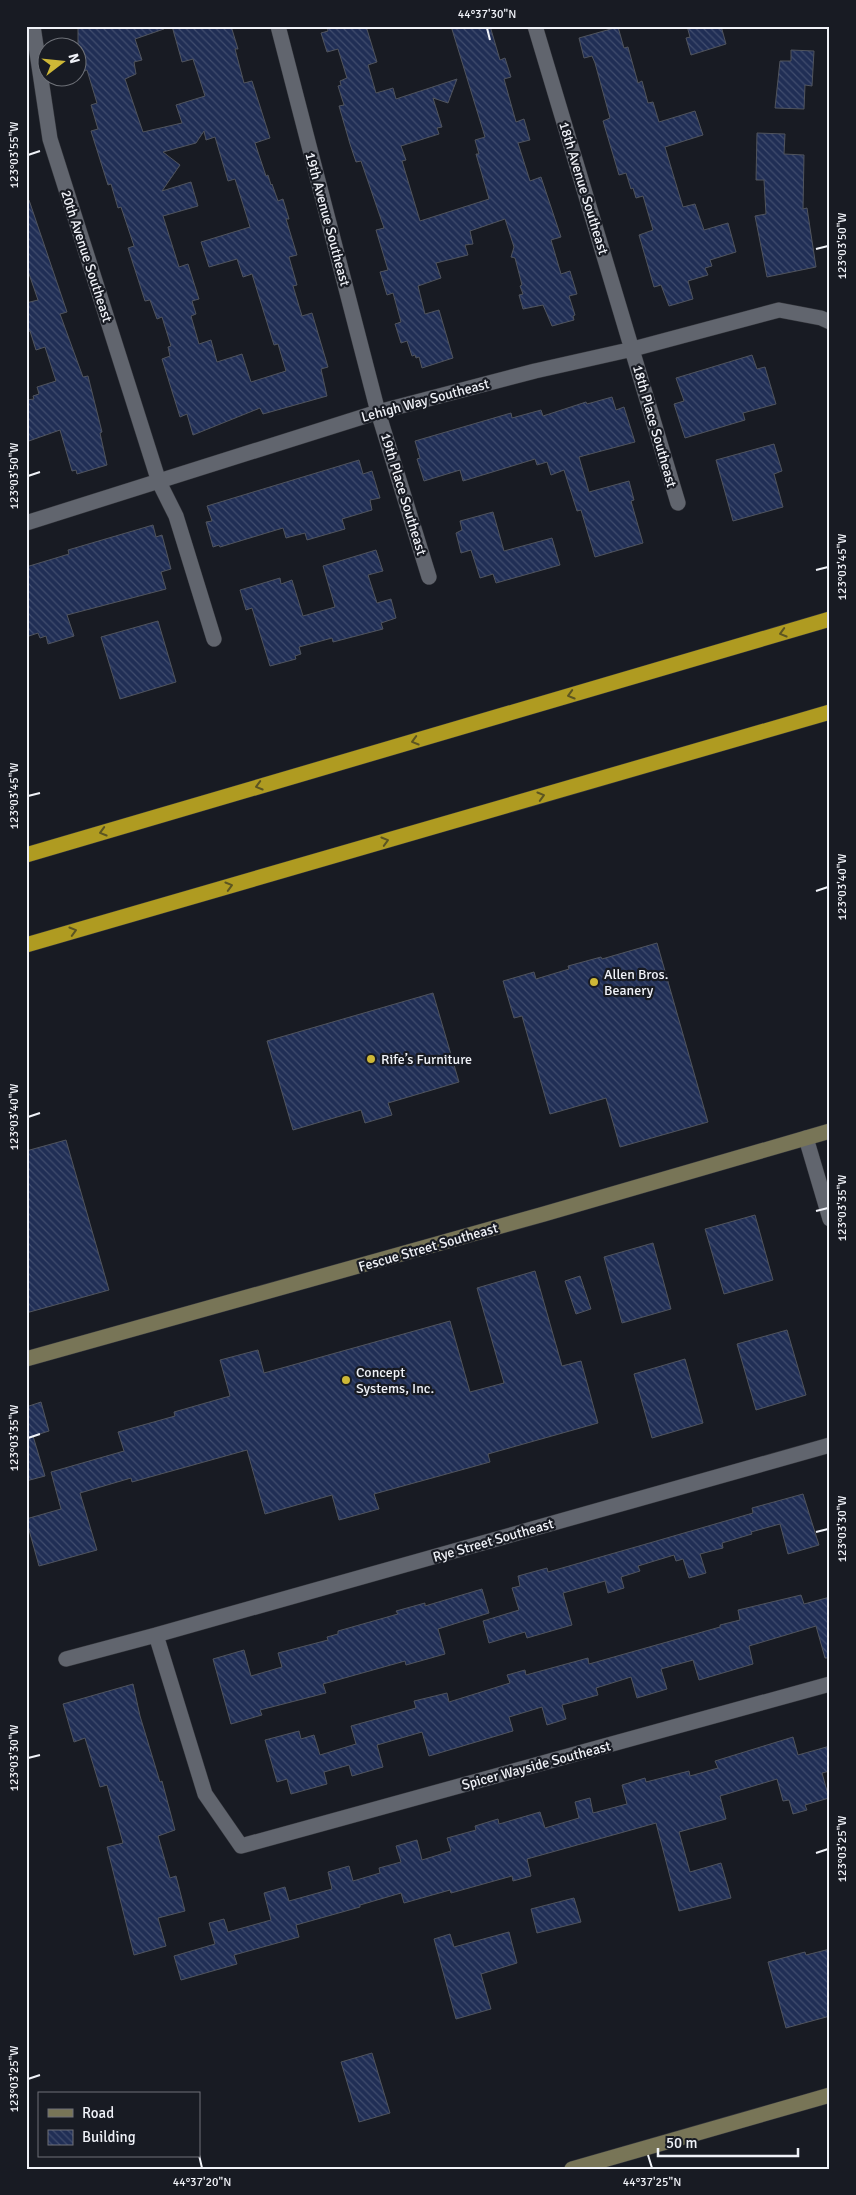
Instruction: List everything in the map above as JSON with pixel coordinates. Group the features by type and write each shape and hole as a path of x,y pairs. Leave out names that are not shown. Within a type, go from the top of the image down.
{"highway":[{"path":"26,855 830,620"},
{"path":"26,944 830,712"}],"street":[{"name":"20th Avenue Southeast","path":"33,26 50,139 159,482 176,516 214,639"},
{"name":"19th Avenue Southeast","path":"278,26 378,412"},
{"name":"18th Avenue Southeast","path":"535,26 633,349"},
{"name":"Lehigh Way Southeast","path":"26,523 378,412 535,371 633,349 779,310 821,318 830,322"},
{"name":"18th Place Southeast","path":"633,349 678,503"},
{"name":"19th Place Southeast","path":"378,412 429,577"},
{"name":"Fescue Street Southeast","path":"26,1359 544,1214 830,1131"},
{"path":"806,1138 830,1219"},
{"name":"Rye Street Southeast","path":"66,1659 830,1445"},
{"name":"Spicer Wayside Southeast","path":"156,1635 205,1794 241,1846 830,1684"},
{"path":"572,2169 830,2095"}],"building":[{"path":"78,26 164,26 164,29 135,39 142,60 134,62 136,74 125,79 143,132 182,123 176,105 205,96 193,59 182,62 172,26 231,26 238,49 235,49 244,83 252,81 270,138 255,143 266,176 268,175 278,201 283,199 289,219 286,219 297,255 289,257 297,285 293,286 302,316 312,313 328,367 321,369 327,396 263,414 260,408 193,435 187,414 180,417 162,359 170,356 168,347 171,346 162,317 157,319 150,300 145,301 128,248 134,246 121,207 118,208 111,184 108,185 91,131 98,129 91,105 97,103 88,73 88,38 78,38","holes":["204,131 206,140 215,137 228,181 235,179 250,227 201,242 209,267 237,259 243,277 252,274 274,345 278,344 286,371 251,382 242,354 217,362 211,340 199,344 191,316 196,314 192,301 199,299 188,264 179,267 163,216 198,206 191,182 162,191 180,165 163,152 196,143"]},
{"path":"327,26 366,26 377,62 368,65 376,93 393,88 396,99 457,79 448,103 433,98 442,127 437,128 439,134 401,146 406,160 402,161 420,221 489,199 476,154 479,154 475,140 485,137 451,26 490,26 500,60 505,58 511,77 504,79 516,122 524,119 530,140 518,143 530,181 541,177 561,237 551,240 561,274 570,271 577,294 569,296 575,315 573,316 574,320 552,326 543,305 523,309 519,295 523,294 520,286 522,285 515,258 511,257 514,247 505,219 470,231 473,244 465,245 468,255 436,263 441,278 418,286 425,314 439,310 453,358 422,368 419,357 412,356 407,341 401,343 395,324 401,322 393,293 387,295 380,272 388,270 376,230 384,228 361,161 356,162 339,106 344,105 338,86 341,85 340,81 347,78 338,49 327,52 321,33 328,31"},
{"path":"687,26 721,26 726,44 691,55 686,38 690,37"},
{"path":"618,27 624,48 628,47 638,83 642,81 648,103 653,102 659,122 695,111 703,135 665,147 683,207 695,204 704,230 728,223 736,252 710,260 712,266 705,268 708,275 688,281 693,299 669,306 661,285 654,287 639,235 653,230 643,196 636,198 626,173 619,175 603,121 610,118 595,63 592,56 584,58 579,38"},
{"path":"791,50 814,51 812,86 805,85 804,109 775,108 780,61 791,61"},
{"path":"757,133 785,134 784,154 804,155 803,209 807,208 816,267 767,277 755,216 766,214 764,180 756,180"},
{"path":"29,200 67,312 60,314 83,377 88,376 102,432 100,433 107,465 77,474 76,470 72,471 60,430 26,442 26,400 34,399 33,396 39,394 37,387 56,381 45,347 36,350 30,331 26,332 26,303 38,300 26,265 26,201"},
{"path":"752,355 757,369 765,367 776,404 743,413 745,420 685,438 674,404 684,401 676,378"},
{"path":"612,397 616,410 624,407 635,442 579,457 589,492 629,481 634,500 631,501 643,543 595,557 581,510 577,511 564,470 551,475 547,462 537,465 535,459 463,481 460,470 424,481 417,459 420,458 415,441 511,413 512,418 541,410 543,416 586,402 587,404"},
{"path":"774,444 782,471 774,474 783,507 733,521 716,460"},
{"path":"359,460 363,474 372,471 380,498 370,500 372,510 342,519 345,529 307,540 305,533 286,538 283,528 220,547 219,545 213,547 206,522 212,521 207,506"},
{"path":"493,512 504,551 552,538 560,565 496,583 493,574 480,578 471,550 461,553 456,533 462,530 460,521"},
{"path":"153,525 156,537 162,535 171,569 161,572 166,589 67,615 74,636 48,644 46,636 40,638 38,633 29,636 26,627 26,567 69,554 68,550"},
{"path":"376,550 383,571 368,575 377,603 391,599 396,618 381,623 383,629 333,642 332,638 299,647 301,654 295,656 296,659 270,666 252,608 246,610 240,590 280,578 281,584 292,580 303,616 335,607 323,566"},
{"path":"158,621 176,682 120,699 101,637"},
{"path":"657,943 708,1122 620,1147 606,1098 550,1114 522,1016 514,1018 503,981 534,972 536,979 569,969 568,966 601,957 602,959"},
{"path":"433,993 459,1082 388,1103 392,1115 365,1123 361,1110 293,1130 267,1041"},
{"path":"66,1140 109,1290 26,1313 26,1151"},
{"path":"755,1215 773,1280 724,1294 705,1229"},
{"path":"653,1243 671,1309 622,1323 604,1257"},
{"path":"535,1271 562,1366 581,1361 598,1423 488,1454 490,1462 374,1494 379,1509 339,1520 332,1495 265,1514 247,1450 132,1482 131,1478 80,1493 97,1550 39,1566 26,1519 61,1509 51,1472 124,1451 118,1432 175,1416 174,1412 230,1396 220,1360 258,1350 264,1373 450,1321 470,1392 504,1383 477,1288"},
{"path":"580,1276 591,1309 576,1314 565,1281"},
{"path":"787,1330 806,1395 756,1410 737,1344"},
{"path":"685,1359 703,1423 652,1438 634,1374"},
{"path":"41,1402 49,1431 33,1436 45,1476 26,1481 26,1407"},
{"path":"803,1494 819,1545 788,1554 780,1524 751,1532 752,1534 722,1543 723,1548 700,1554 706,1573 689,1578 683,1559 676,1561 674,1555 638,1566 640,1571 621,1577 624,1588 608,1593 605,1581 563,1593 572,1625 527,1638 525,1632 489,1643 483,1621 519,1610 512,1588 520,1586 518,1576 547,1568 548,1572 646,1544 753,1513 752,1508"},
{"path":"482,1589 489,1613 438,1629 445,1654 406,1665 405,1661 323,1684 326,1693 260,1710 262,1715 231,1724 213,1659 244,1650 251,1676 282,1667 278,1653 328,1640 327,1637 338,1634 338,1631 398,1614 396,1611 425,1603 425,1606"},
{"path":"801,1595 804,1604 830,1597 830,1658 825,1658 816,1626 749,1646 753,1664 699,1680 693,1660 661,1669 667,1689 637,1698 631,1677 596,1688 598,1695 562,1705 566,1719 547,1725 542,1707 509,1717 513,1731 429,1756 422,1732 377,1745 383,1767 352,1776 349,1765 324,1772 327,1784 291,1794 287,1779 277,1782 265,1740 299,1731 301,1739 314,1735 320,1755 356,1744 351,1726 416,1708 414,1701 447,1693 449,1702 510,1683 507,1675 525,1670 526,1675 588,1658 589,1664 720,1627 720,1625 740,1620 738,1610"},
{"path":"133,1684 140,1716 160,1782 162,1781 175,1830 158,1836 170,1878 176,1876 185,1911 158,1918 166,1946 134,1955 107,1847 123,1843 107,1785 100,1787 85,1738 74,1742 63,1704"},
{"path":"793,1737 798,1755 830,1746 830,1771 822,1773 829,1798 805,1805 807,1810 793,1814 789,1800 783,1801 777,1779 720,1796 726,1819 679,1832 690,1872 721,1863 731,1898 679,1911 656,1823 527,1859 531,1876 513,1881 512,1876 451,1893 450,1890 404,1903 401,1893 296,1925 299,1937 234,1955 237,1964 181,1980 174,1956 215,1944 209,1923 224,1919 228,1932 271,1920 264,1893 285,1887 289,1901 332,1889 328,1872 349,1866 353,1881 380,1873 379,1868 401,1862 396,1846 417,1840 422,1860 451,1851 447,1838 476,1830 475,1826 498,1819 499,1824 540,1812 545,1828 579,1818 575,1802 590,1798 593,1813 627,1804 622,1785 645,1778 646,1782 689,1771 690,1776 718,1768 715,1761"},
{"path":"574,1898 581,1922 537,1933 531,1909"},
{"path":"509,1932 517,1963 481,1974 491,2009 456,2019 434,1939 450,1934 454,1947"},
{"path":"830,1949 830,2016 786,2028 768,1962 805,1952 806,1955"},
{"path":"372,2053 390,2113 359,2122 341,2062"}],"place":[{"name":"Allen Bros. Beanery","path":"594,982"},
{"name":"Rife’s Furniture","path":"371,1059"},
{"name":"Concept Systems, Inc.","path":"346,1380"}]}
